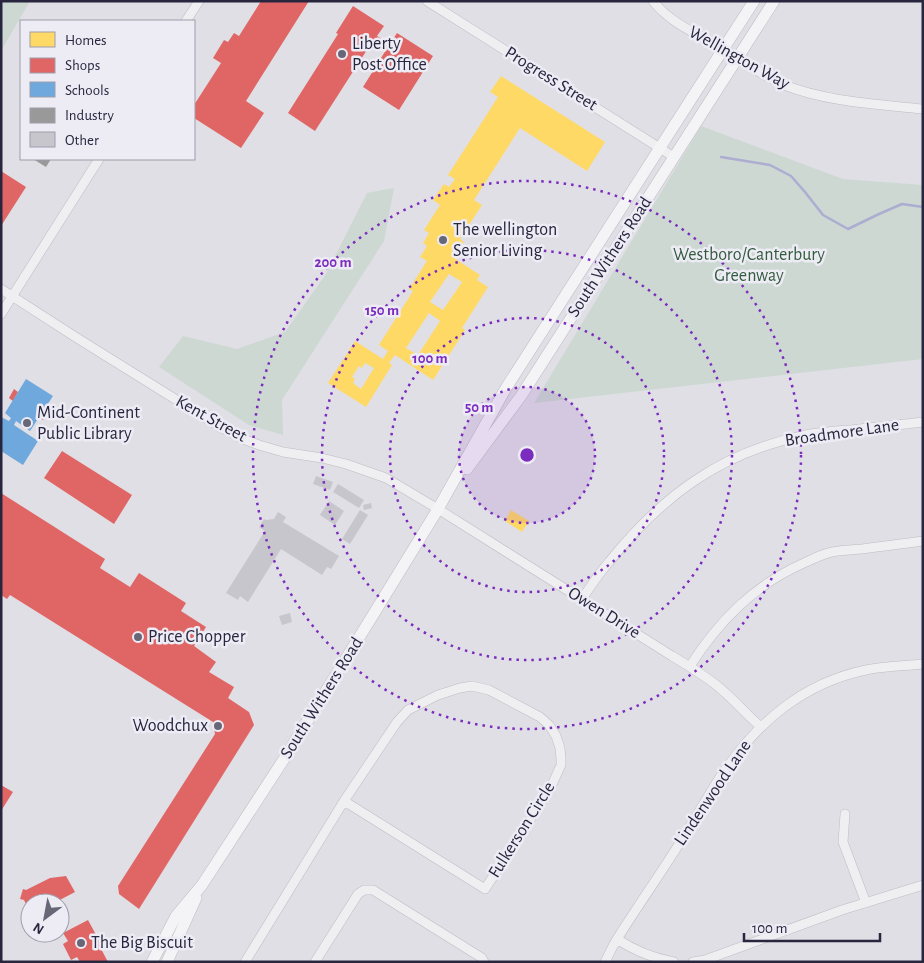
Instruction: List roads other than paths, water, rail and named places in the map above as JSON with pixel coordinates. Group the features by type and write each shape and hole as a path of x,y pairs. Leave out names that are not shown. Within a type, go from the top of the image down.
{"main road":[{"name":"South Withers Road","path":"152,962 176,916 202,885 294,742 438,509 506,388 754,1"},
{"name":"South Withers Road","path":"438,509 521,396 774,1"},
{"name":"South Withers Road","path":"167,962 202,885"}],"street":[{"path":"187,20 199,1"},
{"name":"Progress Street","path":"427,1 674,157"},
{"name":"Wellington Way","path":"653,1 682,27 784,85 817,96 923,109"},
{"path":"1,314 99,160"},
{"name":"Kent Street","path":"1,288 220,428 258,445 283,452 346,464 371,472 394,482 438,509"},
{"name":"Broadmore Lane","path":"582,599 608,562 652,514 701,476 726,462 768,445 808,435 923,422"},
{"name":"Owen Drive","path":"438,509 690,666 722,690 761,727"},
{"path":"690,666 718,627 730,615 749,597 792,568 832,552 923,542"},
{"name":"Lindenwood Lane","path":"605,962 617,939 723,773 740,749 779,710 820,686 865,670 923,664"},
{"name":"Fulkerson Circle","path":"249,960 344,801 397,722 408,710 428,699 460,688 472,686 489,690 540,717 556,736 560,748 561,765 550,789 485,889 344,801"},
{"path":"845,814 843,842 866,903"},
{"path":"693,962 705,960 842,910 923,885"},
{"path":"315,962 358,894 364,890 373,890 482,958 484,962"},
{"path":"617,939 645,954 674,962"}],"waterway":[{"path":"721,157 770,165 791,176 823,215 848,229 902,204 923,207"}],"place":[{"name":"Liberty Post Office","path":"342,54"},
{"name":"The wellington Senior Living","path":"443,240"},
{"name":"Mid-Continent Public Library","path":"27,423"},
{"name":"Price Chopper","path":"138,637"},
{"name":"Woodchux","path":"218,726"},
{"name":"The Big Biscuit","path":"81,943"}],"park label":[{"name":"Westboro/Canterbury Greenway","path":"749,265"}]}
